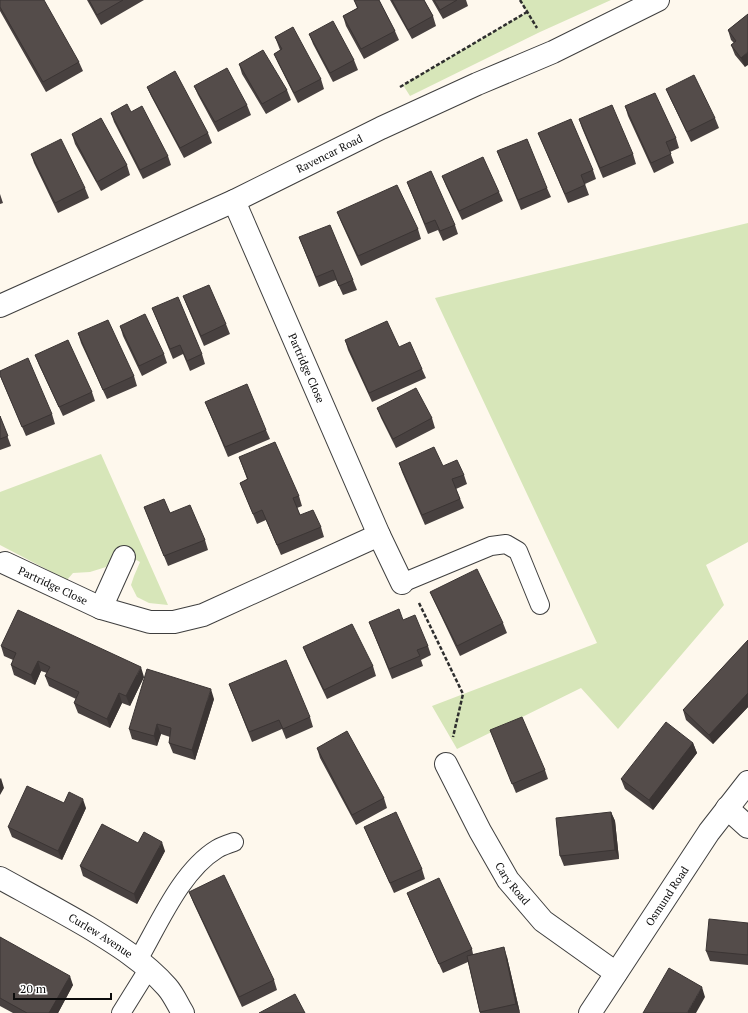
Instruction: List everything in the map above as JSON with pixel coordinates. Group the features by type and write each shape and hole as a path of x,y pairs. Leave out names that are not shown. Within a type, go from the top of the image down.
{"street":[{"name":"Ravencar Road","path":"0,306 234,201 381,128 477,84 553,52 658,0"},
{"name":"Partridge Close","path":"234,201 379,535 402,584"},
{"name":"Partridge Close","path":"5,563 102,608 150,622 174,622 203,615 379,535"},
{"name":"Partridge Close","path":"102,608 124,557"},
{"name":"Cary Road","path":"446,764 480,831 508,880 544,921 616,974"},
{"name":"Osmund Road","path":"590,1013 708,832 748,782"},
{"path":"727,808 748,827"},
{"name":"Curlew Avenue","path":"0,878 113,942 144,964 168,988 183,1013"}],"lane":[{"path":"402,584 491,546 506,544 518,551 540,605"},
{"path":"121,1013 180,887 199,862 218,848 234,842"}],"path":[{"path":"520,0 553,52"},
{"path":"402,584 418,600 463,694 446,764"}],"green space":[{"path":"520,0 611,0 540,32 410,96 403,85 527,12"},
{"path":"748,223 748,542 706,565 724,605 618,729 581,688 457,749 432,706 597,643 435,298"},
{"path":"101,454 168,605 149,603 137,597 131,585 140,562 117,549 106,567 90,572 73,573 67,580 0,545 0,492"}],"building":[{"path":"0,0 44,0 79,62 43,82 0,7"},
{"path":"89,0 123,0 97,15"},
{"path":"354,0 379,0 395,31 361,49 343,16 358,8"},
{"path":"392,0 424,0 433,16 408,30"},
{"path":"434,0 457,0 440,10"},
{"path":"748,14 748,52 741,58 731,45 736,41 728,30"},
{"path":"333,21 354,60 330,73 309,34"},
{"path":"293,27 321,79 294,93 274,54 282,49 275,37"},
{"path":"263,50 287,90 262,104 239,64"},
{"path":"227,68 247,105 215,122 194,86"},
{"path":"175,71 208,133 180,148 147,87"},
{"path":"694,75 715,118 687,132 666,89"},
{"path":"655,93 676,138 666,142 671,154 651,163 625,106"},
{"path":"127,104 131,112 142,106 168,156 140,170 111,113"},
{"path":"612,105 633,154 600,168 579,119"},
{"path":"101,118 127,165 97,182 72,134"},
{"path":"571,119 593,170 581,175 585,185 565,194 538,133"},
{"path":"61,139 85,188 55,203 31,154"},
{"path":"527,139 547,188 518,200 497,151"},
{"path":"483,157 499,192 459,211 442,176"},
{"path":"431,171 455,225 440,231 435,220 425,224 407,182"},
{"path":"397,185 418,229 358,256 337,212"},
{"path":"330,225 353,280 339,286 333,270 316,277 299,237"},
{"path":"209,285 226,324 201,336 183,296"},
{"path":"178,297 202,354 187,361 180,345 170,349 152,308"},
{"path":"145,314 164,354 139,366 120,326"},
{"path":"108,320 134,376 103,390 78,333"},
{"path":"387,321 399,347 410,342 422,369 369,393 345,340"},
{"path":"68,340 92,392 59,407 35,355"},
{"path":"28,358 52,414 22,427 0,375 0,371"},
{"path":"247,384 266,430 225,447 205,402"},
{"path":"416,388 432,418 393,439 377,408"},
{"path":"0,416 8,436 0,439"},
{"path":"275,442 299,496 293,498 300,515 313,510 321,527 277,545 262,510 253,514 240,483 248,479 239,457"},
{"path":"434,447 443,466 457,460 464,475 452,479 460,499 422,515 399,463"},
{"path":"164,499 170,513 190,505 205,540 164,556 144,507"},
{"path":"477,569 503,623 457,646 430,592"},
{"path":"399,609 403,620 415,615 428,646 417,650 420,656 389,669 369,622"},
{"path":"18,610 141,667 126,696 119,693 107,719 74,703 79,692 45,676 50,667 38,661 31,675 11,665 16,653 1,646"},
{"path":"352,624 373,666 324,690 303,647"},
{"path":"748,640 748,693 709,735 683,710"},
{"path":"286,660 310,717 283,729 279,720 249,732 229,684"},
{"path":"147,669 211,689 192,750 169,743 171,728 157,724 154,736 129,729"},
{"path":"522,717 545,770 512,784 490,730"},
{"path":"666,722 693,743 649,800 621,779"},
{"path":"347,731 384,798 352,815 317,748"},
{"path":"27,786 64,803 69,792 83,799 58,851 8,827"},
{"path":"396,812 422,869 390,883 364,827"},
{"path":"611,812 615,850 560,856 556,818"},
{"path":"102,824 138,843 144,832 162,842 134,894 80,866"},
{"path":"224,875 274,980 239,997 189,892"},
{"path":"439,878 472,949 439,964 407,893"},
{"path":"709,919 748,923 748,955 706,951"},
{"path":"0,937 70,976 49,1013 27,1013 0,998"},
{"path":"504,947 516,1004 480,1012 467,956"},
{"path":"669,968 702,987 687,1013 643,1013"},
{"path":"295,994 305,1013 259,1013"}]}
